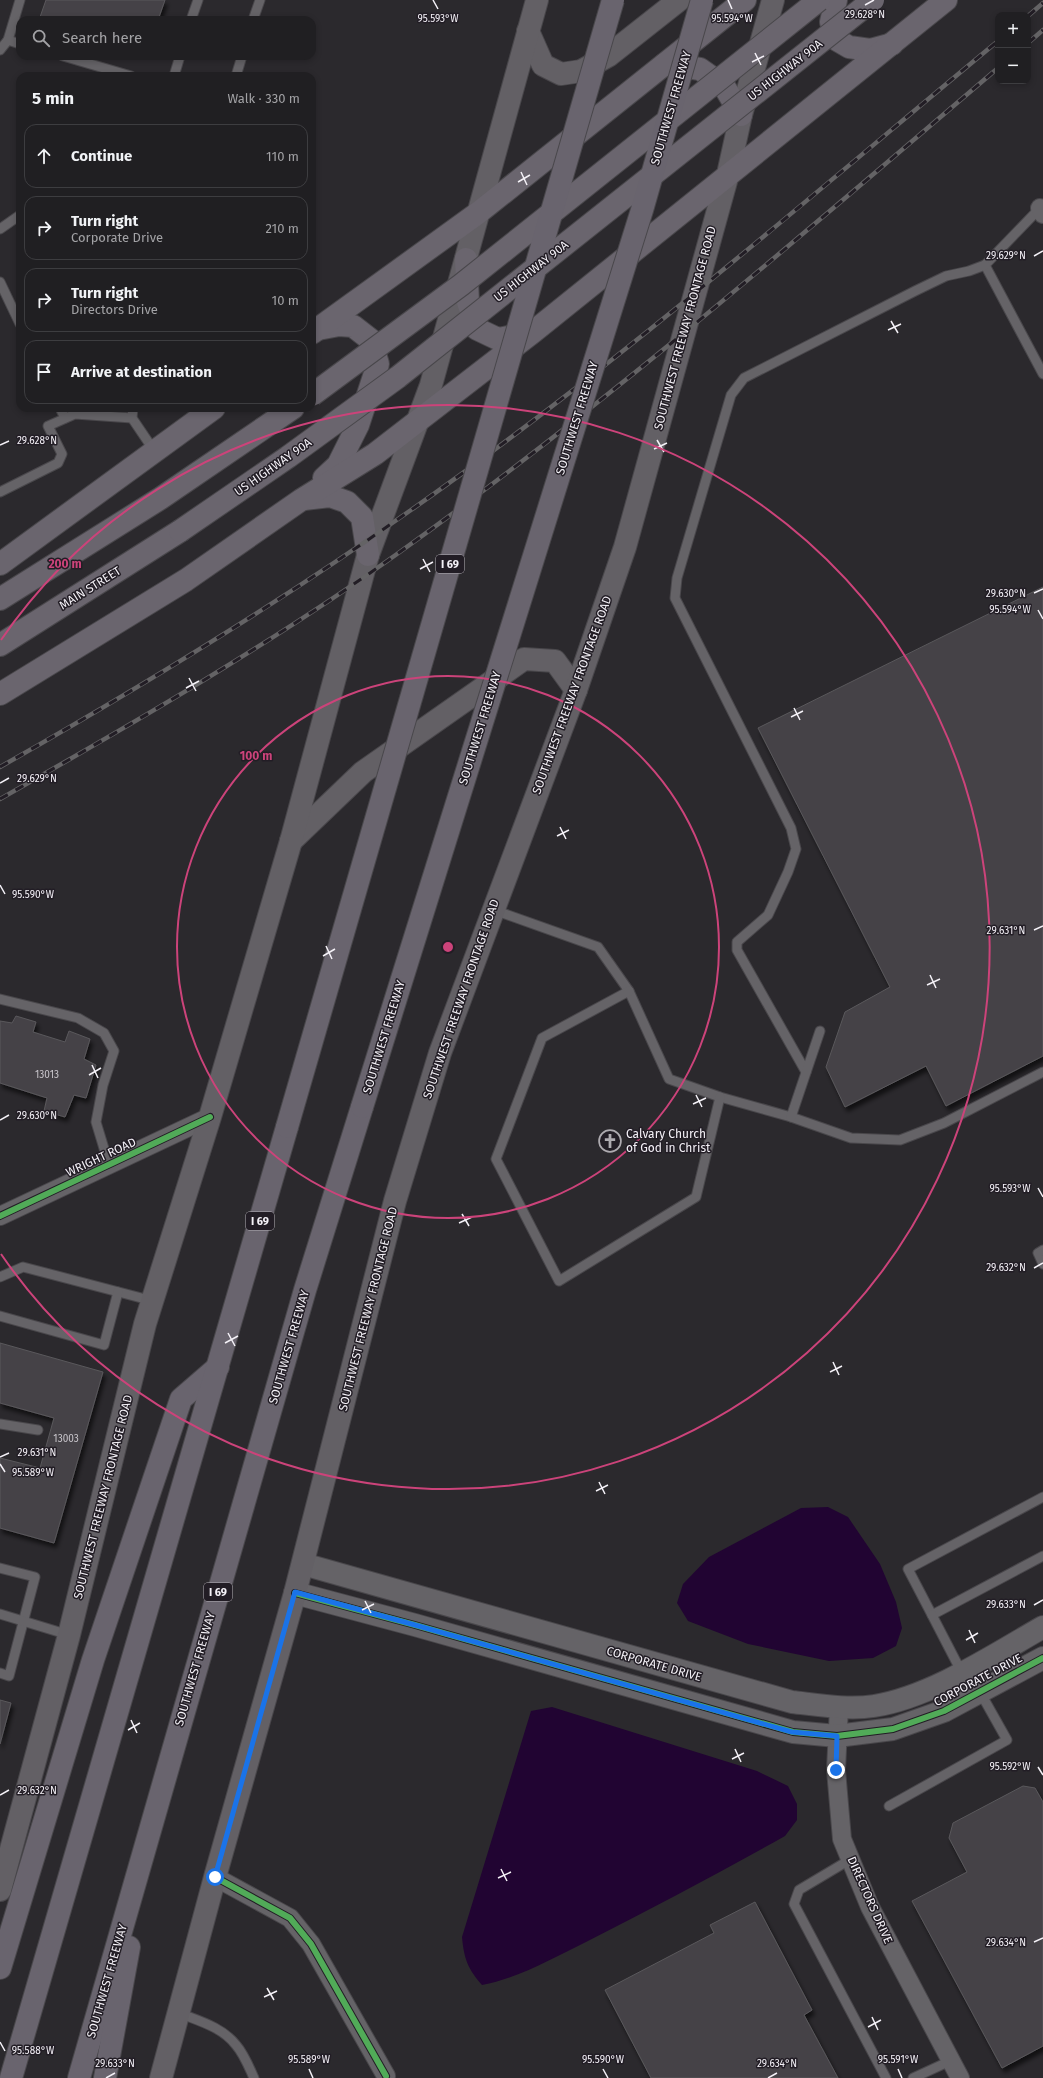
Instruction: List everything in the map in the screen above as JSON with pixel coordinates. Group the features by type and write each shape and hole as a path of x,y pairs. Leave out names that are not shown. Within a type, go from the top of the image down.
{"highway":[{"name":"I 69","path":"11,2078 613,0"},
{"name":"SOUTHWEST FREEWAY","path":"80,2078 155,1808 305,1290 639,217 702,0"},
{"path":"316,330 478,214 745,0"},
{"path":"316,393 462,285 819,0"},
{"path":"836,0 831,22 838,40 849,47 870,50 894,43"},
{"name":"US HIGHWAY 90A","path":"180,531 288,457 398,377 873,0"},
{"path":"0,694 186,580 301,500 375,454 533,332 946,0"},
{"path":"664,64 700,69 724,86 742,115"},
{"path":"466,259 468,302 477,329 498,338 533,332"},
{"path":"301,500 338,465 358,425 378,364 371,340 353,326 339,325 316,331"},
{"path":"0,564 209,412"},
{"path":"0,600 161,498 287,412"},
{"path":"301,500 330,496 347,502 362,517 368,555"},
{"name":"MAIN STREET","path":"0,645 180,531"},
{"path":"0,1968 93,1660 181,1399 218,1367"},
{"path":"105,2078 155,1808"}],"main road":[{"name":"SOUTHWEST FREEWAY FRONTAGE ROAD","path":"0,1890 69,1635 143,1332 210,1117 291,841 368,555 431,385 537,0"},
{"path":"528,31 544,65 561,74 581,71 608,56 679,0"},
{"name":"SOUTHWEST FREEWAY FRONTAGE ROAD","path":"161,2078 215,1877 303,1564 395,1201 440,1053 576,690 625,547 728,174 742,115 773,0"},
{"path":"291,841 362,772 524,659 555,661 576,690"}],"street":[{"name":"WRIGHT ROAD","path":"0,1216 210,1117"},
{"name":"CORPORATE DRIVE","path":"303,1564 785,1700 838,1707 874,1706 917,1694 962,1673 1043,1627"},
{"name":"CORPORATE DRIVE","path":"295,1592 792,1732 837,1736 893,1729 944,1711 1043,1658"},
{"name":"DIRECTORS DRIVE","path":"838,1707 836,1770 842,1839 870,1907 960,2078"},
{"path":"215,1877 290,1918 312,1944 386,2076"}],"lane":[{"path":"0,50 8,40 20,0"},
{"path":"192,16 198,0"},
{"path":"255,16 260,0"},
{"path":"8,40 16,43"},
{"path":"76,60 117,72"},
{"path":"175,72 179,60"},
{"path":"237,72 241,60"},
{"path":"806,1072 737,950 737,942 768,915 788,872 796,849 791,828 675,598 677,578 731,395 744,378 946,276 969,271 985,265 1042,209"},
{"path":"0,228 16,218"},
{"path":"985,265 1043,374"},
{"path":"0,282 16,316"},
{"path":"62,412 65,418"},
{"path":"133,412 132,418 155,452"},
{"path":"0,492 58,463 62,454 48,426 75,414 132,418"},
{"path":"493,909 598,947 629,991 669,1079 720,1098 791,1117 851,1138 900,1140 944,1123 1043,1072"},
{"path":"629,991 542,1038 496,1159 559,1281 696,1197 720,1098"},
{"path":"0,999 78,1018 104,1033 114,1051 103,1085 96,1122 109,1165"},
{"path":"791,1117 820,1031"},
{"path":"1043,1250 1038,1253 1043,1264"},
{"path":"0,1277 23,1267 153,1301"},
{"path":"0,1316 104,1345 118,1292"},
{"path":"0,1424 38,1430"},
{"path":"962,1673 908,1569 1043,1497"},
{"path":"932,1615 1043,1556"},
{"path":"0,1568 35,1577 9,1676 0,1673"},
{"path":"0,1614 69,1635"},
{"path":"889,1806 1007,1740 980,1692"},
{"path":"851,1859 799,1890 794,1904 886,2078"},
{"path":"178,2013 220,2030 228,2036 237,2046 254,2078"},
{"path":"913,2078 950,2061"}],"shaded area":[{"path":"828,1507 848,1517 880,1564 896,1602 902,1628 896,1646 873,1658 829,1661 748,1644 688,1621 677,1603 683,1584 709,1557 801,1508"},
{"path":"552,1707 757,1771 788,1786 797,1804 797,1820 785,1836 661,1903 536,1967 509,1978 482,1985 470,1969 464,1952 462,1937 531,1711"}],"building":[{"path":"46,0 165,0 159,16 40,16"},
{"path":"1043,587 1043,1056 946,1106 926,1066 845,1107 826,1067 845,1012 890,987 758,728"},
{"path":"16,1016 36,1022 33,1032 65,1042 69,1031 90,1039 84,1059 96,1065 86,1098 74,1095 65,1117 44,1111 47,1098 0,1083 0,1021 12,1023"},
{"path":"0,1343 103,1372 54,1543 0,1528 0,1458 40,1468 54,1418 0,1403"},
{"path":"0,1700 11,1703 0,1744"},
{"path":"1023,1786 1035,1788 1043,1802 1043,2046 1002,2068 912,1901 967,1872 949,1838 953,1823"},
{"path":"755,1902 812,2010 804,2015 838,2078 651,2078 605,1990 714,1933 710,1925"}],"railway":[{"path":"1031,13 1043,3"},
{"path":"1031,40 1043,30"},
{"path":"0,767 157,675 260,611 411,510 487,455 562,399 709,282 995,44"},
{"path":"0,799 152,712 252,651 350,587 475,497 552,438 703,317 995,71"}],"cycle path":[{"path":"0,1216 210,1117"},
{"path":"295,1593 415,1625 793,1732 837,1736 893,1729 944,1711 1043,1658"},
{"path":"215,1877 290,1918 311,1944 386,2076"}],"place":[{"name":"Calvary Church of God in Christ","path":"610,1141"}],"route":[{"path":"215,1877 295,1592 792,1732 837,1736 836,1770"}]}
